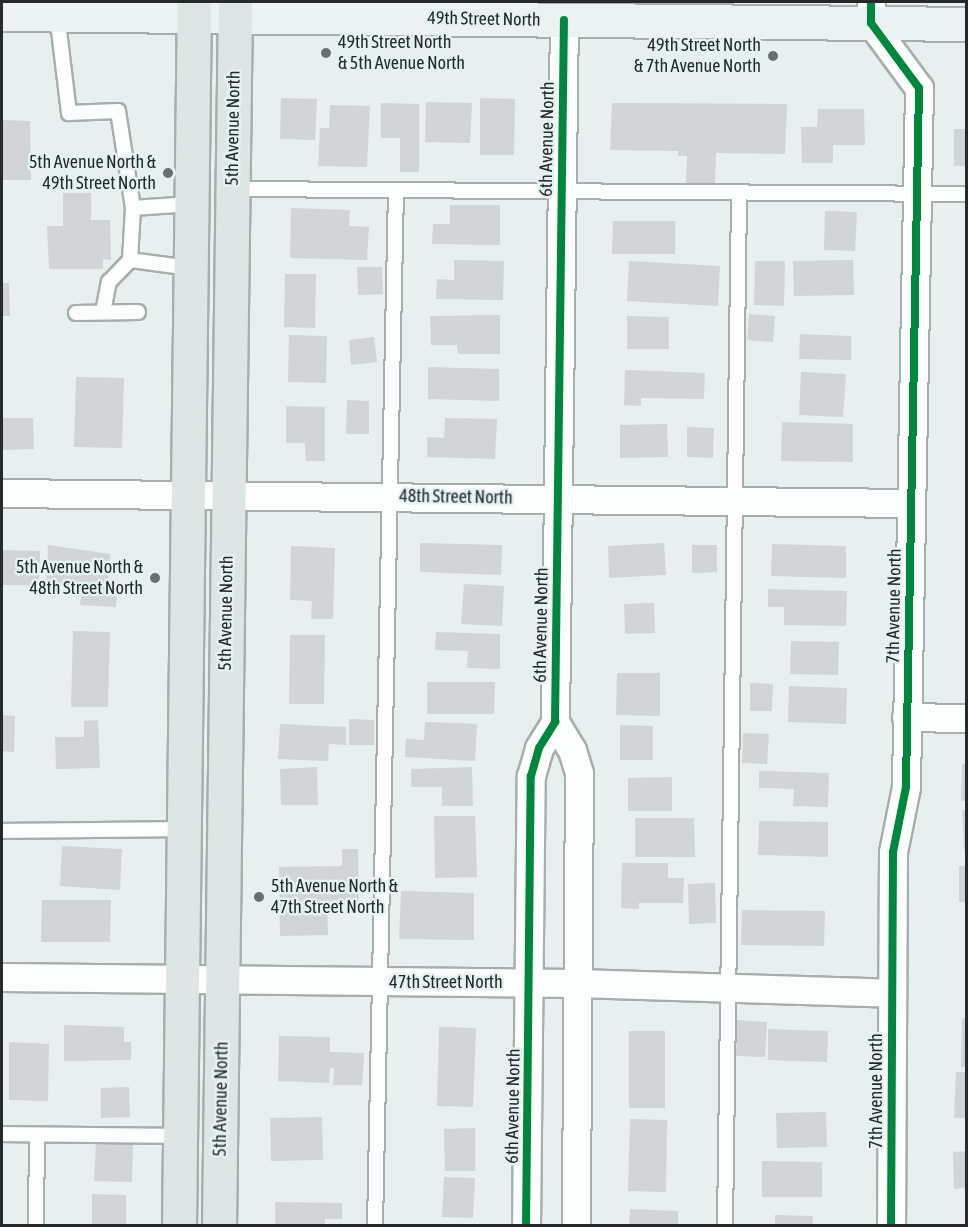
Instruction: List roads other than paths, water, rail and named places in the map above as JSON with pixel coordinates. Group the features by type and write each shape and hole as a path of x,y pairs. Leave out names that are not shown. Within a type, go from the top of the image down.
{"main road":[{"name":"49th Street North","path":"2,14 57,15 194,9 511,10 564,20 871,12 966,24"},
{"path":"179,1226 194,9"},
{"name":"5th Avenue North","path":"219,1226 235,9"}],"street":[{"name":"7th Avenue North","path":"871,12 919,88 906,787 893,852 891,1226"},
{"name":"6th Avenue North","path":"526,1226 531,776 539,748 555,722 564,20"},
{"name":"48th Street North","path":"2,493 228,493 911,503"},
{"path":"906,717 966,718"},
{"path":"555,722 572,750 579,773 576,1226"},
{"name":"47th Street North","path":"2,977 222,981 529,982 891,993"}],"lane":[{"path":"57,15 69,113 118,111 133,208 130,260 109,282 103,312"},
{"path":"232,189 966,194"},
{"path":"375,1226 378,981 392,496 396,190"},
{"path":"725,1226 739,192"},
{"path":"133,208 191,204"},
{"path":"130,260 190,268"},
{"path":"76,313 138,312"},
{"path":"2,831 184,829"},
{"path":"2,1134 180,1136"},
{"path":"36,1226 37,1135"}],"place":[{"name":"49th Street North & 5th Avenue North","path":"326,53"},
{"name":"49th Street North & 7th Avenue North","path":"773,56"},
{"name":"5th Avenue North & 49th Street North","path":"168,173"},
{"name":"5th Avenue North & 48th Street North","path":"155,578"},
{"name":"5th Avenue North & 47th Street North","path":"259,897"}]}
